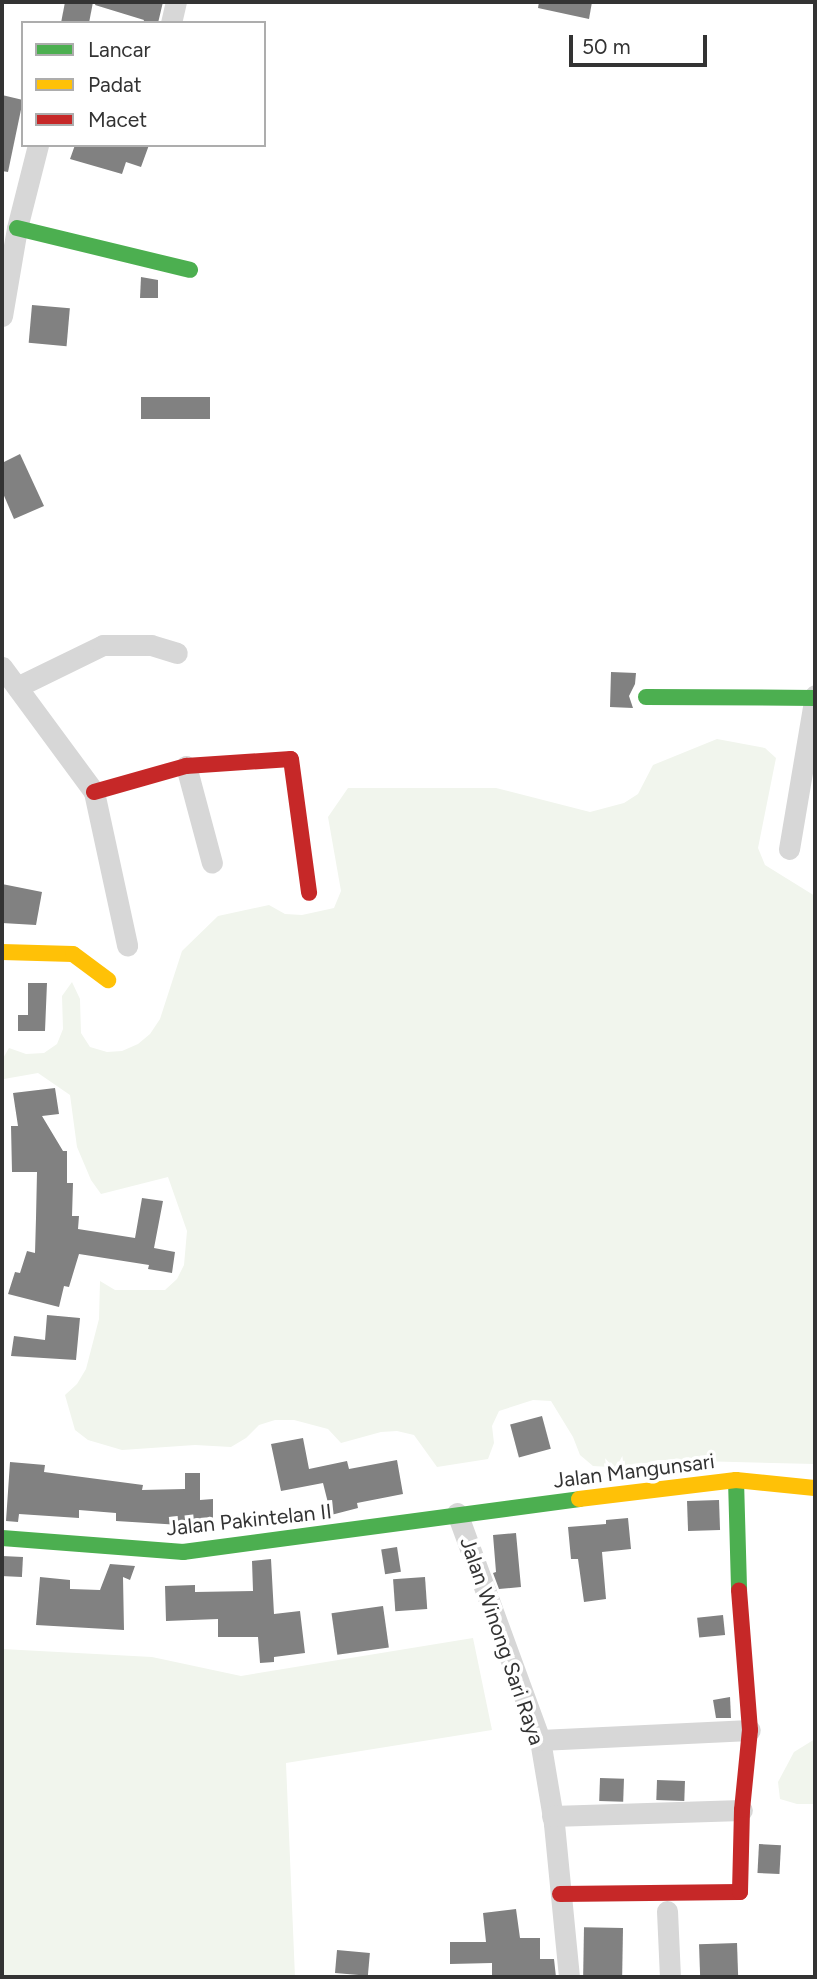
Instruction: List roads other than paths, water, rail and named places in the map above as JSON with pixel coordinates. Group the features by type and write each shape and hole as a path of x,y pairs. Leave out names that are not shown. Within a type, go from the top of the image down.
{"street":[{"path":"172,21 176,2"},
{"path":"2,316 17,228 37,147"},
{"path":"17,228 190,270"},
{"path":"17,687 103,645 151,645 177,653"},
{"path":"2,667 94,792 127,944"},
{"path":"646,697 815,696 805,815 789,849"},
{"path":"94,792 186,766 291,758 309,893"},
{"path":"186,766 212,863"},
{"path":"2,952 73,954 108,980"},
{"path":"560,1894 740,1892 742,1810 750,1730 739,1595 736,1480"},
{"name":"Jalan Mangunsari","path":"457,1513 736,1480 815,1488"},
{"name":"Jalan Pakintelan II","path":"2,1538 183,1552 394,1525 457,1513"},
{"name":"Jalan Winong Sari Raya","path":"457,1513 540,1740 552,1816 569,1977"},
{"path":"540,1740 750,1730"},
{"path":"552,1816 742,1810"},
{"path":"667,1911 670,1977"}]}
